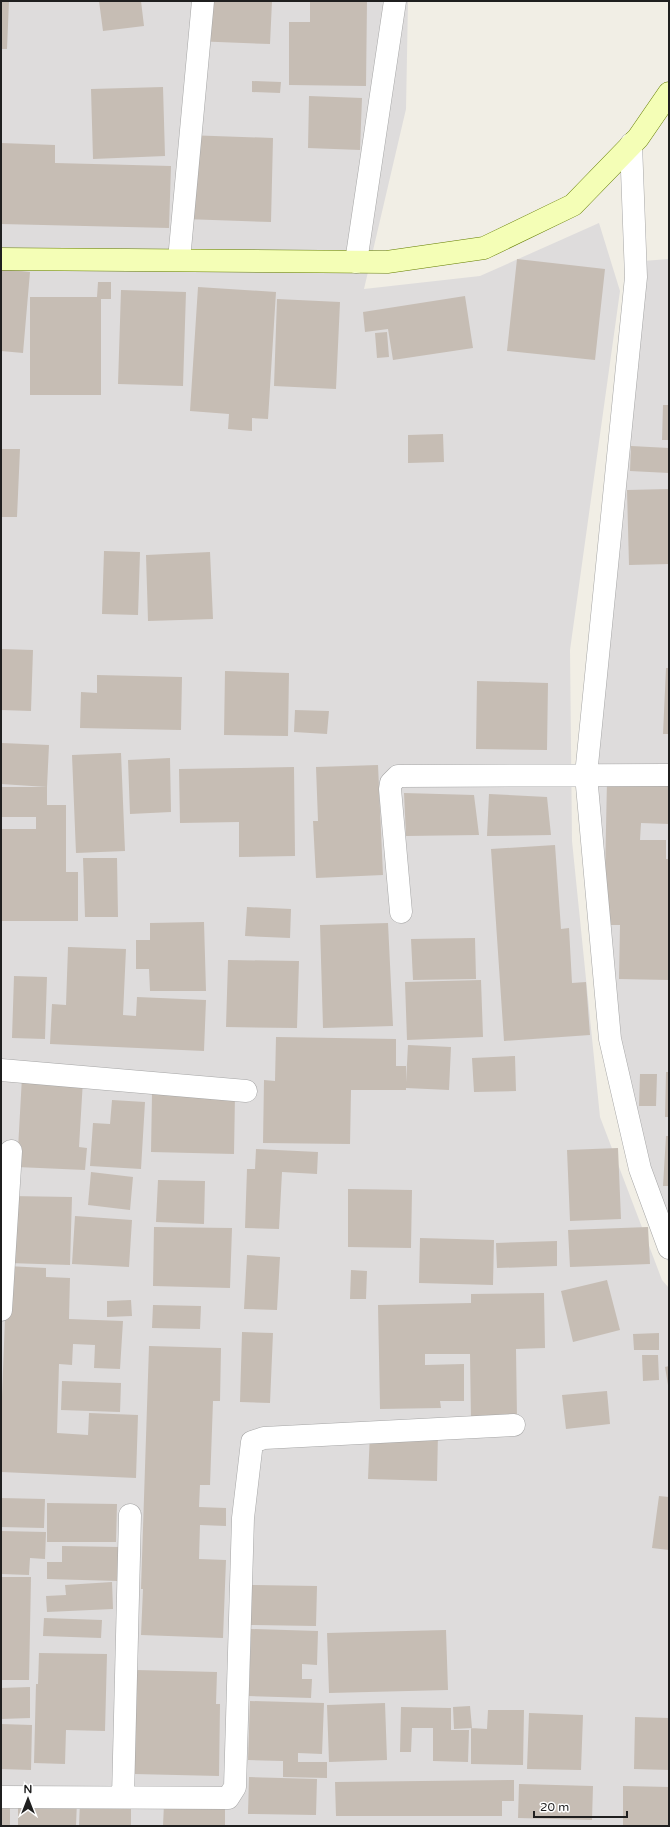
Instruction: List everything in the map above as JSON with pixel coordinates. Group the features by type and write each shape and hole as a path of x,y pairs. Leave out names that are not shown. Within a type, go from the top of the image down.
{"street":[{"path":"179,260 202,1"},
{"path":"356,262 395,1"},
{"path":"1,259 387,262 484,248 573,205 638,138 669,93"},
{"path":"631,144 636,277 586,775 610,1039 640,1169 669,1248"},
{"path":"401,912 390,789 391,783 395,779 403,775 669,775"},
{"path":"1,1070 246,1091"},
{"path":"1,1310 11,1151"},
{"path":"1,1797 228,1798 235,1787 243,1518 252,1442 264,1438 514,1425"},
{"path":"123,1797 130,1515"}],"shaded area":[{"path":"1,1 408,1 406,109 364,289 480,276 599,223 620,291 570,650 572,841 600,1117 662,1280 669,1288 669,1826 1,1826"},
{"path":"669,259 669,1264 634,1175 583,809 643,261"}],"building":[{"path":"1,1 9,1 7,49 1,49"},
{"path":"99,1 141,1 144,26 103,31"},
{"path":"195,1 272,1 270,44 193,41"},
{"path":"310,1 367,1 366,86 289,85 289,22 310,22"},
{"path":"252,81 281,82 280,93 252,92"},
{"path":"163,87 165,156 93,159 91,89"},
{"path":"309,96 362,98 360,150 308,148"},
{"path":"186,135 273,138 271,222 184,219"},
{"path":"1,143 55,145 55,163 171,166 169,228 1,224"},
{"path":"517,259 605,269 595,360 507,351"},
{"path":"1,269 30,272 23,353 1,351"},
{"path":"98,282 111,282 111,299 101,299 101,395 30,395 30,297 97,297"},
{"path":"198,287 276,292 268,419 252,418 252,431 228,429 229,414 190,411"},
{"path":"121,290 186,292 183,386 118,384"},
{"path":"465,296 473,348 393,360 388,329 365,332 363,312"},
{"path":"277,299 340,302 336,389 274,386"},
{"path":"387,332 389,357 377,358 375,333"},
{"path":"663,405 669,405 669,440 662,440"},
{"path":"443,434 444,462 408,463 408,435"},
{"path":"631,446 669,448 669,473 630,471"},
{"path":"1,449 20,449 17,517 1,517"},
{"path":"669,489 669,564 629,565 627,490"},
{"path":"104,551 140,552 138,615 102,614"},
{"path":"210,552 213,619 148,621 146,555"},
{"path":"1,649 33,650 31,711 1,710"},
{"path":"666,668 669,668 669,734 663,734"},
{"path":"225,671 289,673 288,736 224,735"},
{"path":"97,675 182,677 181,730 80,728 81,692 97,693"},
{"path":"477,681 548,683 547,750 476,749"},
{"path":"295,710 329,711 327,734 294,732"},
{"path":"2,743 49,745 47,787 1,784"},
{"path":"121,753 125,851 76,853 72,755"},
{"path":"170,758 171,812 130,814 128,760"},
{"path":"378,765 383,875 316,878 313,821 318,821 316,767"},
{"path":"294,767 295,856 239,857 239,822 180,823 179,769"},
{"path":"607,780 669,781 669,824 641,823 640,840 666,840 666,859 669,859 669,980 619,979 620,925 604,925"},
{"path":"1,787 47,787 47,805 66,805 66,872 78,872 78,921 1,921 1,829 36,829 36,817 1,817"},
{"path":"404,793 474,795 479,835 406,836"},
{"path":"489,794 547,797 551,835 487,836"},
{"path":"555,845 561,929 569,928 572,983 586,982 590,1035 504,1041 491,849"},
{"path":"83,858 117,858 118,917 85,917"},
{"path":"247,907 291,909 290,938 245,936"},
{"path":"204,922 206,991 150,991 149,969 136,969 136,940 150,940 150,923"},
{"path":"388,923 393,1026 323,1028 320,925"},
{"path":"475,938 476,979 413,980 411,939"},
{"path":"68,947 126,949 123,1015 136,1016 137,997 206,1000 204,1051 50,1044 52,1004 66,1005"},
{"path":"228,960 299,961 297,1028 226,1027"},
{"path":"14,976 47,977 45,1039 12,1038"},
{"path":"481,980 483,1037 407,1040 405,982"},
{"path":"276,1037 396,1039 396,1066 406,1066 406,1082 408,1045 451,1047 449,1090 406,1088 406,1090 351,1090 350,1144 263,1143 264,1080 275,1081"},
{"path":"515,1056 516,1091 474,1092 472,1058"},
{"path":"666,1072 669,1072 669,1117 665,1117"},
{"path":"640,1074 657,1074 656,1106 639,1106"},
{"path":"22,1077 83,1080 79,1147 87,1148 85,1170 17,1167"},
{"path":"152,1094 235,1095 234,1154 151,1152"},
{"path":"112,1100 145,1102 141,1169 90,1166 93,1123 110,1124"},
{"path":"666,1136 669,1136 669,1186 663,1186"},
{"path":"618,1148 621,1219 570,1221 567,1150"},
{"path":"256,1149 318,1152 317,1174 282,1172 279,1229 245,1228 247,1169 255,1169"},
{"path":"91,1172 133,1177 130,1210 88,1205"},
{"path":"158,1180 205,1181 204,1224 156,1222"},
{"path":"348,1189 412,1190 411,1248 348,1247"},
{"path":"10,1196 72,1197 70,1265 9,1263"},
{"path":"75,1216 132,1220 129,1267 72,1264"},
{"path":"154,1227 232,1228 230,1288 153,1286"},
{"path":"648,1227 650,1264 570,1267 568,1230"},
{"path":"420,1238 494,1240 493,1285 419,1283"},
{"path":"557,1241 557,1266 497,1268 496,1243"},
{"path":"247,1255 280,1257 277,1310 244,1309"},
{"path":"7,1266 46,1268 46,1277 70,1278 69,1319 123,1321 120,1369 94,1368 95,1345 73,1344 72,1365 59,1364 57,1433 88,1435 89,1413 138,1415 136,1478 1,1472 1,1422"},
{"path":"351,1270 367,1271 366,1299 350,1299"},
{"path":"607,1280 620,1330 573,1342 561,1291"},
{"path":"544,1293 545,1348 516,1349 517,1419 471,1420 470,1354 425,1354 425,1365 464,1364 464,1401 440,1401 441,1408 380,1409 378,1305 471,1303 471,1294"},
{"path":"131,1300 132,1316 107,1317 107,1301"},
{"path":"153,1305 201,1306 200,1329 152,1328"},
{"path":"242,1332 273,1333 270,1403 240,1402"},
{"path":"659,1333 659,1350 634,1350 633,1334"},
{"path":"149,1346 221,1348 220,1401 213,1401 210,1485 200,1485 199,1507 226,1508 226,1526 200,1525 199,1559 226,1560 223,1638 141,1635 143,1589 141,1589"},
{"path":"642,1355 658,1355 659,1380 643,1381"},
{"path":"669,1366 669,1385 668,1385 665,1367"},
{"path":"62,1381 121,1383 120,1412 61,1410"},
{"path":"607,1391 610,1424 566,1429 562,1395"},
{"path":"370,1432 438,1433 437,1481 368,1479"},
{"path":"659,1496 669,1497 669,1550 652,1548"},
{"path":"1,1498 45,1499 44,1528 1,1527"},
{"path":"47,1503 117,1504 116,1542 47,1542"},
{"path":"1,1531 46,1532 45,1559 30,1558 29,1575 1,1574"},
{"path":"62,1546 119,1547 118,1581 47,1579 47,1562 62,1562"},
{"path":"1,1577 31,1577 29,1680 1,1680"},
{"path":"112,1582 113,1609 47,1612 46,1596 66,1595 65,1585"},
{"path":"251,1585 317,1586 316,1626 250,1625"},
{"path":"44,1618 102,1620 101,1638 43,1636"},
{"path":"251,1629 318,1631 317,1665 302,1664 302,1679 312,1679 311,1698 249,1696"},
{"path":"446,1630 448,1690 329,1693 327,1633"},
{"path":"39,1653 107,1654 105,1731 66,1730 65,1764 34,1763 36,1684 38,1684"},
{"path":"136,1670 217,1672 216,1704 220,1704 219,1776 134,1774"},
{"path":"30,1687 30,1718 1,1719 1,1688"},
{"path":"250,1701 324,1703 322,1754 298,1753 298,1762 327,1762 327,1778 283,1777 283,1761 248,1760"},
{"path":"385,1703 387,1760 329,1762 327,1705"},
{"path":"470,1706 472,1728 454,1729 453,1707"},
{"path":"401,1707 451,1708 451,1730 469,1730 468,1762 433,1761 433,1728 412,1728 411,1752 400,1752"},
{"path":"488,1710 524,1710 523,1765 471,1764 471,1728 487,1729"},
{"path":"529,1713 583,1715 581,1770 527,1769"},
{"path":"635,1717 669,1718 669,1770 634,1769"},
{"path":"1,1724 32,1725 31,1770 1,1769"},
{"path":"249,1777 317,1779 316,1815 248,1814"},
{"path":"514,1780 514,1801 502,1801 502,1816 336,1816 335,1782"},
{"path":"519,1784 593,1786 592,1820 518,1818"},
{"path":"623,1786 669,1787 669,1826 623,1826"},
{"path":"1,1792 10,1792 10,1826 1,1826"},
{"path":"18,1800 77,1801 76,1826 18,1826"},
{"path":"80,1801 131,1802 131,1826 79,1826"},
{"path":"164,1804 225,1806 225,1826 163,1826"}]}
